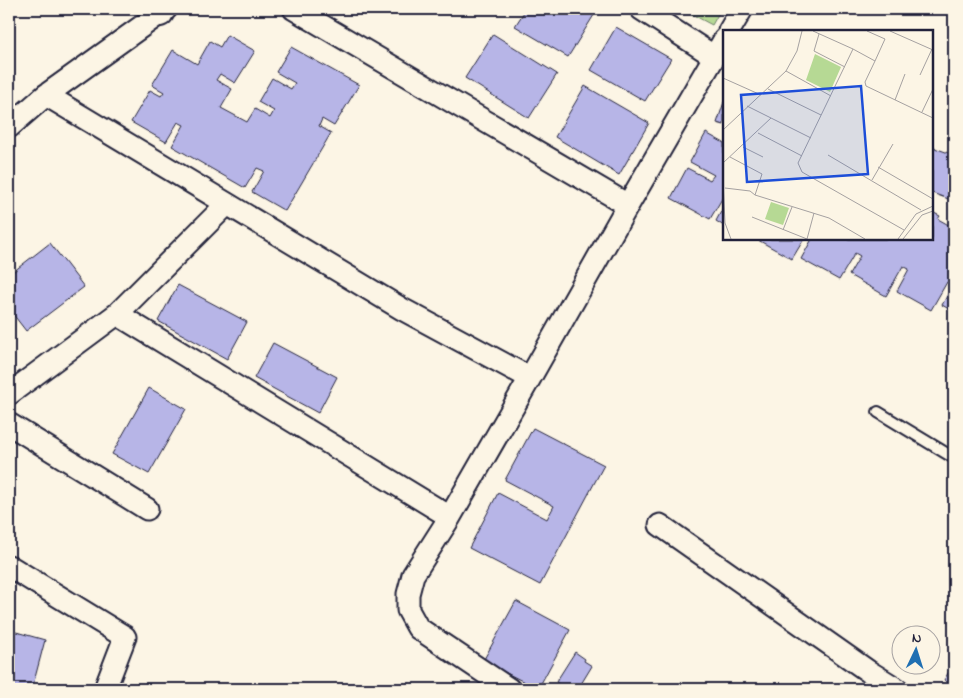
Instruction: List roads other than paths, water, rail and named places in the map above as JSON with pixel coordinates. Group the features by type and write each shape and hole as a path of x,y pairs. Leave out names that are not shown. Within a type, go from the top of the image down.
{"street":[{"path":"294,9 628,204"},
{"path":"509,689 418,628 408,610 408,594 413,575 450,517 719,48 641,9"},
{"path":"730,30 742,9"},
{"path":"9,127 46,95 160,10"},
{"path":"46,95 402,309 530,378"},
{"path":"9,394 117,314 227,204"},
{"path":"117,314 450,517"},
{"path":"9,424 146,509"},
{"path":"660,525 868,671 897,689"},
{"path":"9,566 125,637 105,689"}],"lane":[{"path":"878,412 954,458"}]}
